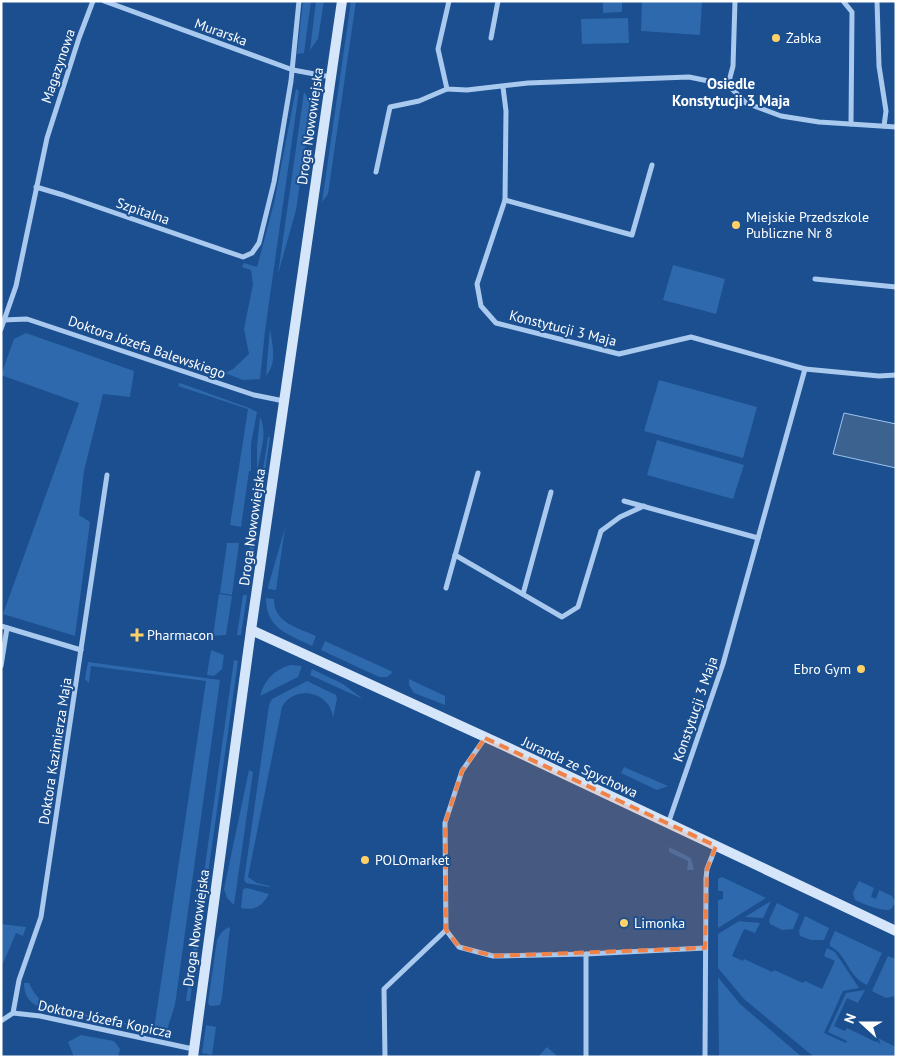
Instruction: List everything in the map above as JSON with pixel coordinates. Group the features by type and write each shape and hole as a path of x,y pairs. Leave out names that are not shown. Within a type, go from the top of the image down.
{"street":[{"name":"Magazynowa","path":"36,187 47,138 70,63 94,1"},
{"name":"Murarska","path":"104,1 292,70 331,77"},
{"path":"292,70 300,1"},
{"name":"Droga Nowowiejska","path":"193,1053 251,630 342,1"},
{"path":"447,89 438,49 449,1"},
{"path":"491,38 498,1"},
{"path":"728,85 733,66 735,1"},
{"path":"843,1 852,12 851,124"},
{"path":"877,1 879,66 886,111 884,126"},
{"name":"Szpitalna","path":"36,187 243,258 252,253 259,243 263,228 274,182 292,70"},
{"path":"376,172 390,107 419,101 447,89 467,90 528,83 689,77 728,85 746,103 782,116 819,122 896,127"},
{"name":"Konstytucji 3 Maja","path":"503,87 506,111 505,200 477,284 481,306 496,323 619,354 691,337 805,369 879,376 896,375"},
{"path":"505,200 632,235 652,165"},
{"path":"1,329 16,286 36,187"},
{"path":"815,279 896,286"},
{"name":"Doktora Józefa Balewskiego","path":"3,320 27,319 254,395 285,401"},
{"name":"Konstytucji 3 Maja","path":"668,824 723,664 805,369"},
{"path":"446,588 478,473"},
{"name":"Doktora Kazimierza Maja","path":"13,1013 19,980 40,917 107,475"},
{"path":"523,594 551,492"},
{"path":"624,501 758,538"},
{"path":"455,555 562,617 578,607 601,531 620,516 644,506"},
{"path":"1,666 4,627 81,650"},
{"name":"Juranda ze Spychowa","path":"251,630 896,931"},
{"path":"485,738 462,771 445,823 446,930 459,947 493,956 586,954 705,948"},
{"path":"705,1057 707,869 716,846"},
{"path":"385,1057 384,989 446,930"},
{"path":"586,954 586,1057"},
{"path":"1,1021 13,1013"},
{"name":"Doktora Józefa Kopicza","path":"13,1013 40,1016 193,1053"}],"highlighted area":[{"path":"485,738 716,846 707,869 705,948 493,956 459,947 446,930 445,823 462,771"}],"shaded area":[{"path":"303,1 311,1 304,53 297,54"},
{"path":"316,1 324,1 318,39 310,50"},
{"path":"351,1 356,1 328,194 322,202"},
{"path":"603,1 622,1 622,12 603,13"},
{"path":"642,1 702,1 700,35 641,31"},
{"path":"628,18 629,43 582,44 581,19"},
{"path":"296,89 299,91 260,379 243,380 225,373 233,369 249,354 244,329 253,284 251,270 242,267 244,263 257,267 274,203"},
{"path":"304,92 311,109 296,210 278,274"},
{"path":"673,265 725,279 716,314 663,300"},
{"path":"270,328 273,359 270,371 266,376"},
{"path":"26,333 134,371 130,397 103,394 84,471 79,515 90,522 75,636 3,614 79,403 1,375 14,339"},
{"path":"659,380 757,407 743,458 644,431"},
{"path":"180,383 257,412 251,444 251,471 249,471 241,527 230,525 248,409 178,386"},
{"path":"844,413 896,424 896,468 833,454"},
{"path":"260,417 263,437 257,471 257,446"},
{"path":"268,437 270,437 249,585 244,585 256,502 258,502"},
{"path":"657,440 744,465 733,499 647,475"},
{"path":"285,528 276,590 268,589 268,587"},
{"path":"227,543 239,543 232,595 220,593"},
{"path":"219,594 232,596 226,635 213,636"},
{"path":"243,595 247,595 241,635 237,635"},
{"path":"266,598 274,599 275,607 282,619 316,636 312,646 287,634 274,624 267,608"},
{"path":"325,641 393,672 387,677 379,677 321,650"},
{"path":"211,650 224,655 222,669 214,676 207,675"},
{"path":"234,660 238,661 190,1001 186,1001"},
{"path":"88,662 220,680 175,1005 166,1033 83,1016 83,1014 154,1029 206,681 91,666 89,683 85,679"},
{"path":"291,665 302,666 298,677 260,696 267,680 275,672"},
{"path":"312,669 343,684 363,699 310,675"},
{"path":"409,679 445,696 445,705 414,693 409,685"},
{"path":"307,681 336,695 337,699 333,718 331,709 326,702 311,694 295,695 282,707 248,877 257,883 270,887 246,883 244,880 269,705 272,699"},
{"path":"624,767 668,786 657,790 621,773"},
{"path":"249,770 253,772 234,905 227,898 224,889"},
{"path":"669,847 691,858 694,870 687,870 688,861 669,852"},
{"path":"722,877 766,898 718,928 718,900 723,899 723,891 718,891 718,879"},
{"path":"859,881 874,888 871,897 876,899 879,890 892,896 895,902 891,909 879,909 855,900 853,893"},
{"path":"247,888 269,894 258,907 250,909 241,908 243,889"},
{"path":"771,901 763,918 745,917"},
{"path":"777,903 799,914 793,929 782,930 770,924 769,920"},
{"path":"805,916 829,928 824,940 811,940 800,936 799,931"},
{"path":"739,921 760,923 755,933 744,929 732,956 743,961 744,959 772,972 774,970 803,983 805,981 822,989 835,961 824,956 827,948 835,952 859,988 843,991 824,1033 846,1043 847,1041 828,1032 846,993 865,990 858,1003 847,998 834,1026 845,1031 847,1028 876,1042 878,1038 896,1047 896,1057 814,1057 744,999 718,968 718,934"},
{"path":"1,924 26,927 23,936 16,933 1,968"},
{"path":"230,927 220,1005 210,1006 208,1003 217,940 225,929"},
{"path":"835,931 882,953 867,985 856,977 840,954 830,946"},
{"path":"888,956 896,959 896,996 886,998 872,991"},
{"path":"718,977 740,1004 802,1057 719,1057"},
{"path":"24,983 29,983 37,997 42,1001 53,1007 75,1012 74,1014 49,1010 34,1004 25,992"},
{"path":"206,1025 216,1027 212,1055 202,1053"},
{"path":"81,1035 114,1041 120,1049 118,1057 74,1057 68,1042"},
{"path":"547,1047 558,1057 538,1057"}],"place":[{"name":"Żabka","path":"776,38"},
{"name":"Miejskie Przedszkole Publiczne Nr 8","path":"736,225"},
{"name":"Pharmacon","path":"137,635"},
{"name":"Ebro Gym","path":"861,669"},
{"name":"POLOmarket","path":"365,860"},
{"name":"Limonka","path":"624,923"}],"district":[{"name":"Osiedle Konstytucji 3 Maja","path":"731,92"}]}
